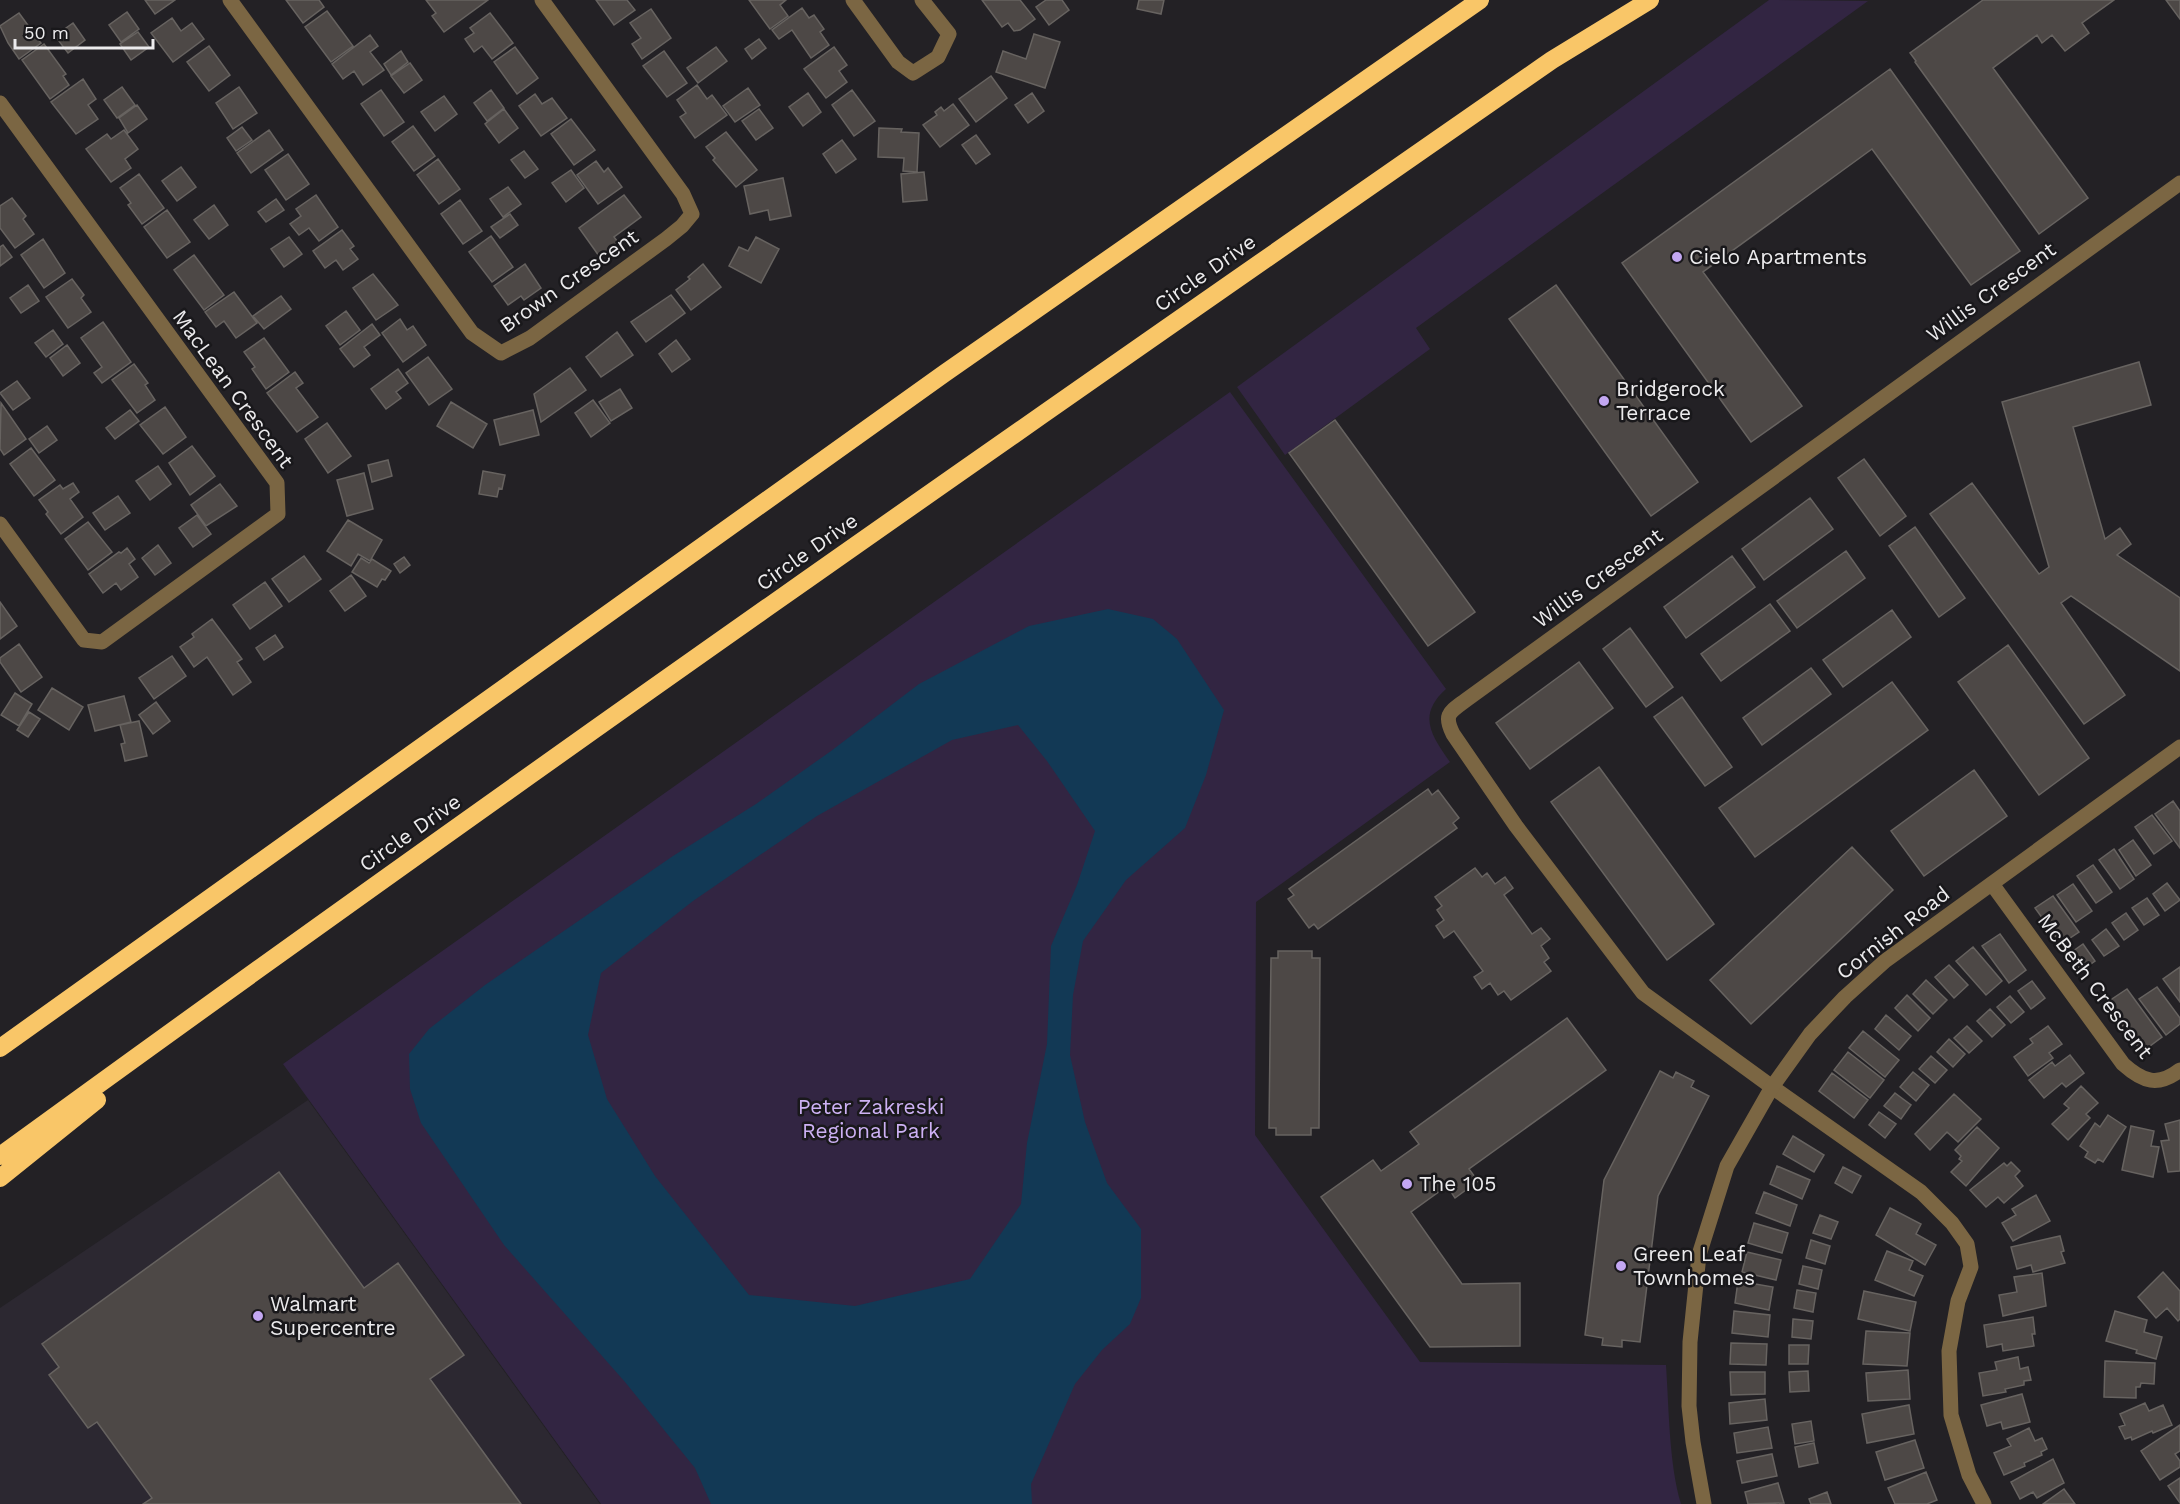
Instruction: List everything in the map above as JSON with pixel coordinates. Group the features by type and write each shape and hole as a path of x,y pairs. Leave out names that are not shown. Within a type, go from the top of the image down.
{"highway":[{"path":"0,1048 935,380 1480,0"},
{"name":"Circle Drive","path":"0,1156 273,957 971,462 1552,60 1650,0"},
{"path":"0,1178 273,957"},
{"path":"0,1043 20,1034"}],"street":[{"name":"Brown Crescent","path":"230,0 472,333 501,353 531,338 666,239 692,214 683,194 542,0"},
{"path":"853,0 898,62 913,73 938,57 949,34 922,0"},
{"name":"MacLean Crescent","path":"0,103 277,483 278,514 102,642 84,640 0,524"},
{"name":"Willis Crescent","path":"1772,1087 1643,993 1513,822 1453,734 1447,722 1449,713 2180,183"},
{"name":"Cornish Road","path":"1704,1504 1689,1406 1690,1342 1699,1255 1727,1166 1772,1087 1810,1034 1845,997 1885,962 2180,747"},
{"name":"McBeth Crescent","path":"1992,884 2123,1064 2136,1076 2153,1081 2169,1078 2180,1070"},
{"path":"1772,1087 1921,1192 1952,1223 1967,1244 1971,1267 1958,1301 1949,1351 1951,1414 1969,1475 1983,1504"}],"shaded area":[{"name":"Walmart Supercentre","path":"308,1100 600,1504 0,1504 0,1308"}],"green space":[{"path":"1769,0 1868,1 1416,328 1430,349 1285,455 1237,387"},
{"name":"Peter Zakreski Regional Park","path":"1230,392 1446,689 1437,698 1432,708 1430,725 1437,743 1450,762 1256,902 1255,1135 1420,1362 1666,1365 1672,1454 1681,1504 601,1504 283,1064"}],"water":[{"path":"1108,609 1153,619 1177,639 1224,710 1206,775 1185,828 1126,880 1083,941 1073,995 1070,1055 1085,1122 1107,1183 1141,1229 1141,1298 1130,1324 1102,1350 1075,1384 1031,1484 1032,1504 711,1504 695,1468 625,1382 504,1245 421,1123 410,1089 409,1054 429,1029 485,985 673,856 756,804 919,684 1029,626","holes":["1018,725 1047,761 1095,831 1077,885 1051,946 1047,1044 1027,1143 1021,1204 970,1279 855,1306 749,1295 655,1176 607,1099 588,1035 601,973 693,901 817,816 952,740"]}],"building":[{"path":"145,0 175,0 155,14"},
{"path":"286,0 319,0 324,7 303,23"},
{"path":"426,0 488,0 444,32 432,16 436,13"},
{"path":"596,0 627,0 635,10 614,25"},
{"path":"749,0 786,0 780,5 788,16 770,29"},
{"path":"982,0 1020,0 1035,19 1020,30 1014,31 1008,23 1002,27"},
{"path":"1046,0 1062,0 1069,10 1049,25 1036,7"},
{"path":"1139,0 1164,0 1161,14 1137,9"},
{"path":"1983,0 2114,0 2082,23 2089,33 2065,51 2052,35 2042,43 2037,35 1993,68 2088,198 2039,234 1910,53"},
{"path":"2166,0 2180,0 2180,19"},
{"path":"802,8 809,18 814,15 824,29 820,32 829,45 811,58 792,30 779,39 772,30"},
{"path":"651,9 671,38 642,59 632,44 641,38 630,23"},
{"path":"327,11 353,46 331,62 305,27"},
{"path":"127,12 139,29 121,42 109,25"},
{"path":"19,13 41,43 19,59 0,26"},
{"path":"490,13 513,43 492,59 482,46 474,52 465,39 474,33 470,28"},
{"path":"172,18 181,31 192,23 204,39 173,62 151,33"},
{"path":"73,23 85,40 68,53 55,36"},
{"path":"138,32 149,47 131,60 120,44"},
{"path":"1034,34 1060,42 1045,88 996,72 1003,51 1026,59"},
{"path":"370,35 378,46 370,52 384,70 363,85 354,71 343,79 332,64"},
{"path":"759,39 766,48 752,59 745,49"},
{"path":"44,44 66,74 63,76 69,85 50,99 22,60"},
{"path":"209,46 230,75 209,91 187,62"},
{"path":"515,47 538,78 517,94 494,62"},
{"path":"716,47 727,61 698,83 687,68"},
{"path":"834,47 847,65 839,71 847,82 826,98 804,69"},
{"path":"401,51 408,62 391,75 384,64"},
{"path":"664,51 687,83 667,97 643,66"},
{"path":"410,63 422,80 404,93 391,76"},
{"name":"Cielo Apartments","path":"1890,69 2020,251 1971,285 1872,149 1703,272 1802,406 1751,442 1622,263"},
{"path":"991,76 1007,98 976,122 959,99"},
{"path":"83,79 96,99 88,105 98,119 76,134 51,102"},
{"path":"697,85 707,99 712,95 727,115 695,138 680,117 686,113 677,100"},
{"path":"122,87 135,105 117,118 104,100"},
{"path":"239,87 257,113 233,129 216,103"},
{"path":"748,88 760,105 735,122 723,106"},
{"path":"381,90 404,122 384,136 361,104"},
{"path":"491,90 504,108 487,121 474,103"},
{"path":"852,90 875,121 854,136 832,105"},
{"path":"808,93 821,112 803,126 789,107"},
{"path":"1032,93 1044,111 1028,123 1015,105"},
{"path":"535,94 542,104 552,98 567,118 541,136 519,106"},
{"path":"444,96 457,114 435,131 421,112"},
{"path":"953,104 969,125 940,147 923,125 937,115 935,112 941,107 944,111"},
{"path":"137,105 147,119 128,133 119,118"},
{"path":"504,109 518,128 499,143 485,124"},
{"path":"759,109 773,128 756,140 742,121"},
{"path":"571,119 595,150 574,165 551,134"},
{"path":"413,126 435,156 414,171 392,142"},
{"path":"242,127 252,140 236,151 227,138"},
{"path":"879,128 902,129 901,132 919,133 917,172 903,171 904,158 878,157"},
{"path":"124,130 138,149 125,159 131,168 111,182 86,149 107,134 111,139"},
{"path":"269,130 283,150 251,173 237,153"},
{"path":"726,132 757,170 736,187 713,160 715,158 706,147"},
{"path":"976,135 990,154 976,164 962,145"},
{"path":"842,140 856,159 836,173 823,154"},
{"path":"524,151 538,169 525,178 511,160"},
{"path":"288,154 309,184 286,200 265,170"},
{"path":"438,159 460,189 439,204 417,175"},
{"path":"596,161 604,172 608,168 622,187 598,204 577,175"},
{"path":"181,167 196,187 177,201 162,181"},
{"path":"571,170 584,188 566,202 552,183"},
{"path":"924,172 927,200 903,202 901,174"},
{"path":"139,174 164,208 142,224 128,205 131,203 120,188"},
{"path":"783,178 791,216 770,220 768,210 750,214 744,186"},
{"path":"508,187 521,204 503,217 490,199"},
{"path":"316,195 338,227 319,241 309,228 299,235 290,224 301,216 296,209"},
{"path":"624,195 641,217 614,237 618,242 599,256 579,228"},
{"path":"12,198 26,216 23,219 34,234 15,248 0,228 0,206"},
{"path":"276,199 284,210 266,222 258,212"},
{"path":"460,200 482,231 463,244 441,214"},
{"path":"214,205 228,225 209,239 194,220"},
{"path":"167,210 190,242 167,258 144,227"},
{"path":"510,214 518,225 500,238 491,227"},
{"path":"342,230 354,246 350,249 358,259 343,270 336,260 325,268 313,251"},
{"path":"491,236 513,267 492,282 469,252"},
{"path":"289,237 302,254 284,267 271,249"},
{"path":"756,237 779,249 761,283 729,266 739,247 748,251"},
{"path":"43,239 65,273 44,288 21,255"},
{"path":"3,245 12,257 0,266 0,247"},
{"path":"194,255 224,295 204,310 174,270"},
{"path":"525,264 541,288 524,300 521,296 508,305 494,286"},
{"path":"703,264 721,287 691,310 676,290"},
{"path":"373,274 398,305 376,320 353,288"},
{"path":"72,279 84,295 81,298 91,312 68,328 46,297"},
{"path":"28,285 39,301 21,313 10,298"},
{"name":"Bridgerock Terrace","path":"1556,285 1698,482 1651,516 1509,319"},
{"path":"234,292 257,323 236,338 224,321 216,327 205,312"},
{"path":"671,295 685,313 646,342 631,322"},
{"path":"281,296 291,309 264,329 253,316"},
{"path":"346,311 360,330 340,345 326,326"},
{"path":"400,319 407,330 413,326 426,345 403,362 382,333"},
{"path":"103,322 131,362 102,383 94,373 102,367 81,338"},
{"path":"372,324 380,335 364,347 370,355 354,367 340,349"},
{"path":"53,330 63,344 46,357 35,343"},
{"path":"617,332 633,355 601,377 586,357"},
{"path":"264,338 289,372 266,389 252,369 255,367 244,352"},
{"path":"676,340 690,359 672,372 659,354"},
{"path":"67,345 80,363 63,376 50,358"},
{"path":"428,357 452,389 429,405 406,373"},
{"path":"2139,362 2151,405 2073,427 2105,539 2120,528 2131,544 2117,555 2180,598 2180,671 2071,596 2061,603 2125,695 2084,724 1930,514 1972,483 2039,574 2049,567 2002,402"},
{"path":"134,364 148,383 145,385 155,400 137,413 112,380"},
{"path":"570,368 586,390 541,422 534,394"},
{"path":"398,369 408,383 396,392 401,398 386,409 371,389"},
{"path":"295,372 303,383 296,388 318,417 297,432 267,393"},
{"path":"17,381 30,398 13,410 0,393"},
{"path":"620,389 632,408 611,421 599,402"},
{"path":"593,400 610,423 591,437 575,413"},
{"path":"451,402 487,424 473,448 437,426"},
{"path":"1,403 26,439 4,455 0,449"},
{"path":"165,407 186,437 163,454 140,425"},
{"path":"130,410 139,421 115,439 106,428"},
{"path":"533,410 539,435 500,445 494,420"},
{"path":"1335,420 1475,612 1428,646 1289,453"},
{"path":"327,423 351,456 328,473 305,439"},
{"path":"47,426 57,440 39,453 29,439"},
{"path":"192,446 215,476 190,495 169,463"},
{"path":"31,448 55,480 34,496 10,464"},
{"path":"1864,459 1906,516 1880,536 1838,478"},
{"path":"388,460 392,476 372,482 368,465"},
{"path":"158,466 171,484 150,500 136,481"},
{"path":"483,471 505,475 502,489 499,488 497,497 479,494"},
{"path":"364,473 373,509 347,516 337,480"},
{"path":"73,483 79,492 70,499 83,517 61,534 39,500 60,485 63,489"},
{"path":"220,484 237,506 206,526 191,505"},
{"path":"118,496 130,513 105,530 93,513"},
{"path":"1810,498 1833,529 1764,580 1742,549"},
{"path":"197,515 211,534 193,547 179,528"},
{"path":"348,520 382,540 370,561 358,554 351,566 327,551"},
{"path":"88,522 112,552 88,570 65,539"},
{"path":"1915,527 1965,598 1939,617 1889,546"},
{"path":"158,545 171,563 155,575 142,558"},
{"path":"127,548 135,559 129,564 138,577 121,590 116,583 103,593 89,574"},
{"path":"1846,551 1865,578 1797,628 1777,601"},
{"path":"304,556 321,579 289,602 272,579"},
{"path":"1732,556 1755,587 1686,638 1664,607"},
{"path":"404,557 410,565 400,573 394,564"},
{"path":"361,558 369,563 372,559 391,571 377,587 352,572"},
{"path":"351,575 366,596 345,611 330,591"},
{"path":"265,582 282,606 250,629 233,605"},
{"path":"0,602 17,626 0,639"},
{"path":"1770,604 1790,631 1721,681 1701,654"},
{"path":"1892,610 1911,637 1843,687 1823,660"},
{"path":"212,619 242,659 237,662 251,682 233,695 207,657 194,667 180,647 194,637 192,634"},
{"path":"1630,628 1673,687 1646,707 1603,649"},
{"path":"275,635 283,647 264,660 256,648"},
{"path":"19,644 42,677 21,692 0,662 0,658"},
{"path":"2008,645 2089,758 2039,795 1958,682"},
{"path":"172,656 186,676 154,699 139,678"},
{"path":"1579,662 1613,708 1530,769 1496,723"},
{"path":"1811,668 1831,694 1762,745 1743,718"},
{"path":"1892,682 1928,730 1755,857 1719,808"},
{"path":"52,688 83,707 69,730 38,710"},
{"path":"15,693 32,704 19,726 1,715"},
{"path":"124,696 131,722 95,731 88,705"},
{"path":"1682,697 1732,767 1705,786 1654,717"},
{"path":"156,702 170,721 153,734 139,715"},
{"path":"29,712 40,719 28,737 17,730"},
{"path":"139,721 147,756 125,761 121,744 125,743 120,725"},
{"path":"1599,767 1714,924 1667,960 1551,802"},
{"path":"1974,770 2007,816 1924,876 1891,831"},
{"path":"1428,789 1432,795 1438,790 1459,818 1453,823 1457,828 1318,929 1314,924 1309,928 1288,899 1294,895 1289,889"},
{"path":"2173,801 2180,811 2180,848 2155,814"},
{"path":"2152,815 2172,841 2154,854 2135,827"},
{"path":"2133,840 2151,865 2136,876 2119,850"},
{"path":"1852,847 1893,890 1751,1024 1710,980"},
{"path":"2114,849 2134,879 2120,889 2099,860"},
{"path":"2093,865 2112,892 2096,903 2077,876"},
{"path":"1475,868 1482,877 1487,873 1495,884 1505,877 1513,888 1504,895 1532,934 1541,928 1550,939 1541,946 1549,958 1544,962 1551,971 1511,1000 1504,991 1498,995 1490,983 1482,989 1474,977 1483,971 1454,931 1444,938 1436,926 1444,920 1437,910 1442,906 1435,897"},
{"path":"2167,883 2180,900 2165,911 2153,894"},
{"path":"2073,884 2092,911 2076,922 2057,895"},
{"path":"2053,896 2079,932 2061,944 2035,908"},
{"path":"2147,898 2159,915 2144,925 2132,908"},
{"path":"2126,913 2138,930 2124,940 2112,923"},
{"path":"2106,929 2119,946 2104,956 2092,940"},
{"path":"2000,934 2026,970 2009,983 1982,946"},
{"path":"2083,944 2095,961 2081,971 2069,954"},
{"path":"1973,947 2002,981 1986,995 1956,961"},
{"path":"1278,951 1312,951 1312,958 1320,958 1319,1128 1311,1128 1311,1135 1276,1135 1276,1128 1269,1128 1271,958 1278,958"},
{"path":"1949,965 1968,985 1954,998 1935,977"},
{"path":"2180,967 2180,1002 2163,979"},
{"path":"1926,980 1947,1000 1933,1014 1913,994"},
{"path":"2032,981 2045,998 2031,1009 2018,991"},
{"path":"2157,987 2180,1018 2180,1024 2166,1035 2139,999"},
{"path":"2127,989 2162,1037 2142,1052 2106,1003"},
{"path":"1907,995 1930,1018 1918,1031 1895,1008"},
{"path":"2010,996 2024,1012 2011,1023 1997,1007"},
{"path":"1990,1009 2005,1025 1992,1037 1977,1021"},
{"path":"1886,1015 1911,1036 1899,1050 1875,1029"},
{"name":"The 105","path":"1567,1018 1606,1070 1469,1169 1478,1181 1455,1198 1447,1186 1411,1212 1462,1284 1520,1283 1520,1346 1430,1347 1321,1197 1373,1160 1381,1171 1419,1144 1410,1132"},
{"path":"1967,1026 1982,1041 1969,1053 1954,1038"},
{"path":"2048,1026 2062,1044 2049,1053 2053,1058 2028,1076 2014,1057 2033,1043 2030,1039"},
{"path":"1863,1031 1899,1060 1885,1077 1849,1048"},
{"path":"1949,1039 1965,1054 1953,1067 1937,1052"},
{"path":"1848,1052 1884,1080 1870,1098 1834,1070"},
{"path":"2070,1055 2084,1073 2066,1087 2062,1083 2044,1098 2029,1080 2052,1062 2055,1066"},
{"path":"1931,1056 1947,1070 1935,1083 1919,1069"},
{"name":"Green Leaf Townhomes","path":"1660,1071 1673,1078 1676,1072 1694,1081 1691,1087 1709,1096 1658,1196 1640,1342 1622,1340 1622,1347 1602,1345 1603,1338 1585,1335 1604,1180"},
{"path":"1913,1072 1929,1085 1916,1101 1900,1087"},
{"path":"1832,1073 1868,1100 1854,1118 1819,1091"},
{"path":"2081,1086 2098,1103 2086,1114 2090,1118 2068,1140 2052,1124 2069,1108 2064,1104"},
{"path":"1895,1093 1911,1105 1901,1119 1884,1106"},
{"path":"1954,1094 1981,1119 1958,1142 1947,1132 1930,1150 1915,1134"},
{"path":"1879,1112 1896,1124 1885,1138 1869,1125"},
{"path":"2108,1115 2126,1127 2103,1162 2098,1159 2095,1163 2085,1157 2088,1152 2080,1146 2095,1123 2100,1127"},
{"path":"2180,1120 2180,1171 2168,1172 2161,1141 2169,1140 2165,1124"},
{"path":"2131,1126 2154,1131 2151,1146 2159,1147 2153,1177 2122,1170"},
{"path":"1977,1127 1999,1148 1966,1186 1951,1172 1962,1161 1959,1159 1961,1156 1955,1150"},
{"path":"1793,1136 1824,1155 1814,1172 1783,1154"},
{"path":"2011,1162 2020,1171 2015,1176 2023,1186 2004,1203 1998,1197 1986,1207 1970,1190 2004,1163 2007,1166"},
{"path":"1777,1166 1810,1180 1802,1199 1770,1184"},
{"path":"1843,1167 1861,1176 1852,1193 1835,1183"},
{"name":"Walmart Supercentre","path":"279,1172 364,1288 398,1263 464,1355 430,1379 521,1504 143,1504 152,1498 97,1422 88,1428 49,1375 59,1367 42,1344"},
{"path":"1764,1192 1797,1205 1790,1226 1756,1213"},
{"path":"2036,1195 2050,1221 2013,1241 2002,1223 2016,1215 2012,1209"},
{"path":"1890,1208 1921,1224 1916,1234 1936,1245 1925,1265 1876,1235"},
{"path":"1820,1215 1838,1222 1831,1239 1813,1233"},
{"path":"1754,1223 1788,1233 1782,1253 1748,1243"},
{"path":"2060,1236 2064,1251 2061,1252 2065,1263 2033,1272 2031,1265 2017,1269 2011,1247"},
{"path":"1811,1240 1830,1246 1825,1264 1806,1258"},
{"path":"1887,1251 1913,1261 1909,1270 1923,1276 1914,1296 1875,1280"},
{"path":"1747,1252 1781,1260 1776,1280 1742,1272"},
{"path":"1803,1266 1822,1270 1818,1289 1799,1284"},
{"path":"2163,1272 2180,1291 2180,1319 2178,1321 2167,1308 2156,1318 2138,1297"},
{"path":"2042,1273 2046,1306 2003,1316 1999,1295 2017,1292 2014,1277"},
{"path":"1738,1281 1773,1287 1769,1310 1735,1303"},
{"path":"1797,1290 1816,1293 1813,1312 1794,1308"},
{"path":"1864,1291 1916,1302 1910,1331 1858,1319"},
{"path":"1734,1311 1770,1315 1768,1337 1732,1333"},
{"path":"2115,1311 2147,1320 2144,1332 2162,1337 2156,1359 2136,1353 2137,1350 2106,1341"},
{"path":"2033,1317 2034,1346 2003,1351 2002,1344 1987,1347 1984,1325"},
{"path":"1793,1319 1813,1321 1811,1339 1792,1337"},
{"path":"1866,1331 1910,1333 1907,1366 1863,1364"},
{"path":"1731,1343 1767,1344 1766,1365 1730,1364"},
{"path":"1789,1345 1809,1345 1808,1364 1789,1364"},
{"path":"2018,1357 2020,1369 2028,1367 2031,1380 2024,1381 2024,1385 2005,1389 2006,1392 1983,1396 1979,1373 1997,1370 1995,1362"},
{"path":"2105,1361 2155,1363 2154,1384 2141,1383 2140,1387 2136,1387 2136,1398 2104,1397"},
{"path":"1908,1370 1910,1399 1868,1401 1866,1373"},
{"path":"1808,1371 1809,1391 1790,1392 1789,1372"},
{"path":"1730,1372 1765,1372 1765,1394 1731,1395"},
{"path":"2022,1394 2030,1422 2003,1429 2001,1422 1987,1426 1981,1405"},
{"path":"1765,1399 1767,1420 1730,1424 1729,1403"},
{"path":"2145,1403 2149,1411 2163,1405 2172,1425 2132,1440 2131,1437 2125,1439 2119,1427 2125,1425 2120,1414"},
{"path":"1909,1405 1914,1434 1867,1443 1862,1414"},
{"path":"1811,1421 1814,1441 1795,1444 1792,1424"},
{"path":"2180,1425 2180,1451 2175,1454 2180,1461 2180,1467 2160,1480 2141,1451"},
{"path":"1768,1427 1772,1448 1737,1453 1734,1433"},
{"path":"2029,1428 2035,1441 2042,1438 2047,1449 2041,1452 2042,1455 2024,1463 2025,1466 2004,1475 1994,1453 2011,1446 2007,1439"},
{"path":"1915,1440 1924,1468 1885,1480 1876,1452"},
{"path":"1814,1443 1818,1463 1799,1467 1795,1447"},
{"path":"1772,1454 1777,1476 1742,1483 1737,1461"},
{"path":"2053,1459 2064,1483 2037,1498 2033,1492 2020,1499 2011,1482"},
{"path":"1926,1472 1937,1500 1927,1504 1895,1504 1888,1488"},
{"path":"2180,1478 2180,1503 2168,1486"},
{"path":"1778,1483 1784,1503 1748,1504 1745,1492"},
{"path":"2064,1489 2075,1504 2043,1504"},
{"path":"1827,1492 1831,1504 1811,1504 1809,1499"}],"place":[{"name":"Cielo Apartments","path":"1677,257"},
{"name":"Bridgerock Terrace","path":"1604,401"},
{"name":"The 105","path":"1407,1184"},
{"name":"Green Leaf Townhomes","path":"1621,1266"},
{"name":"Walmart Supercentre","path":"258,1316"}]}
